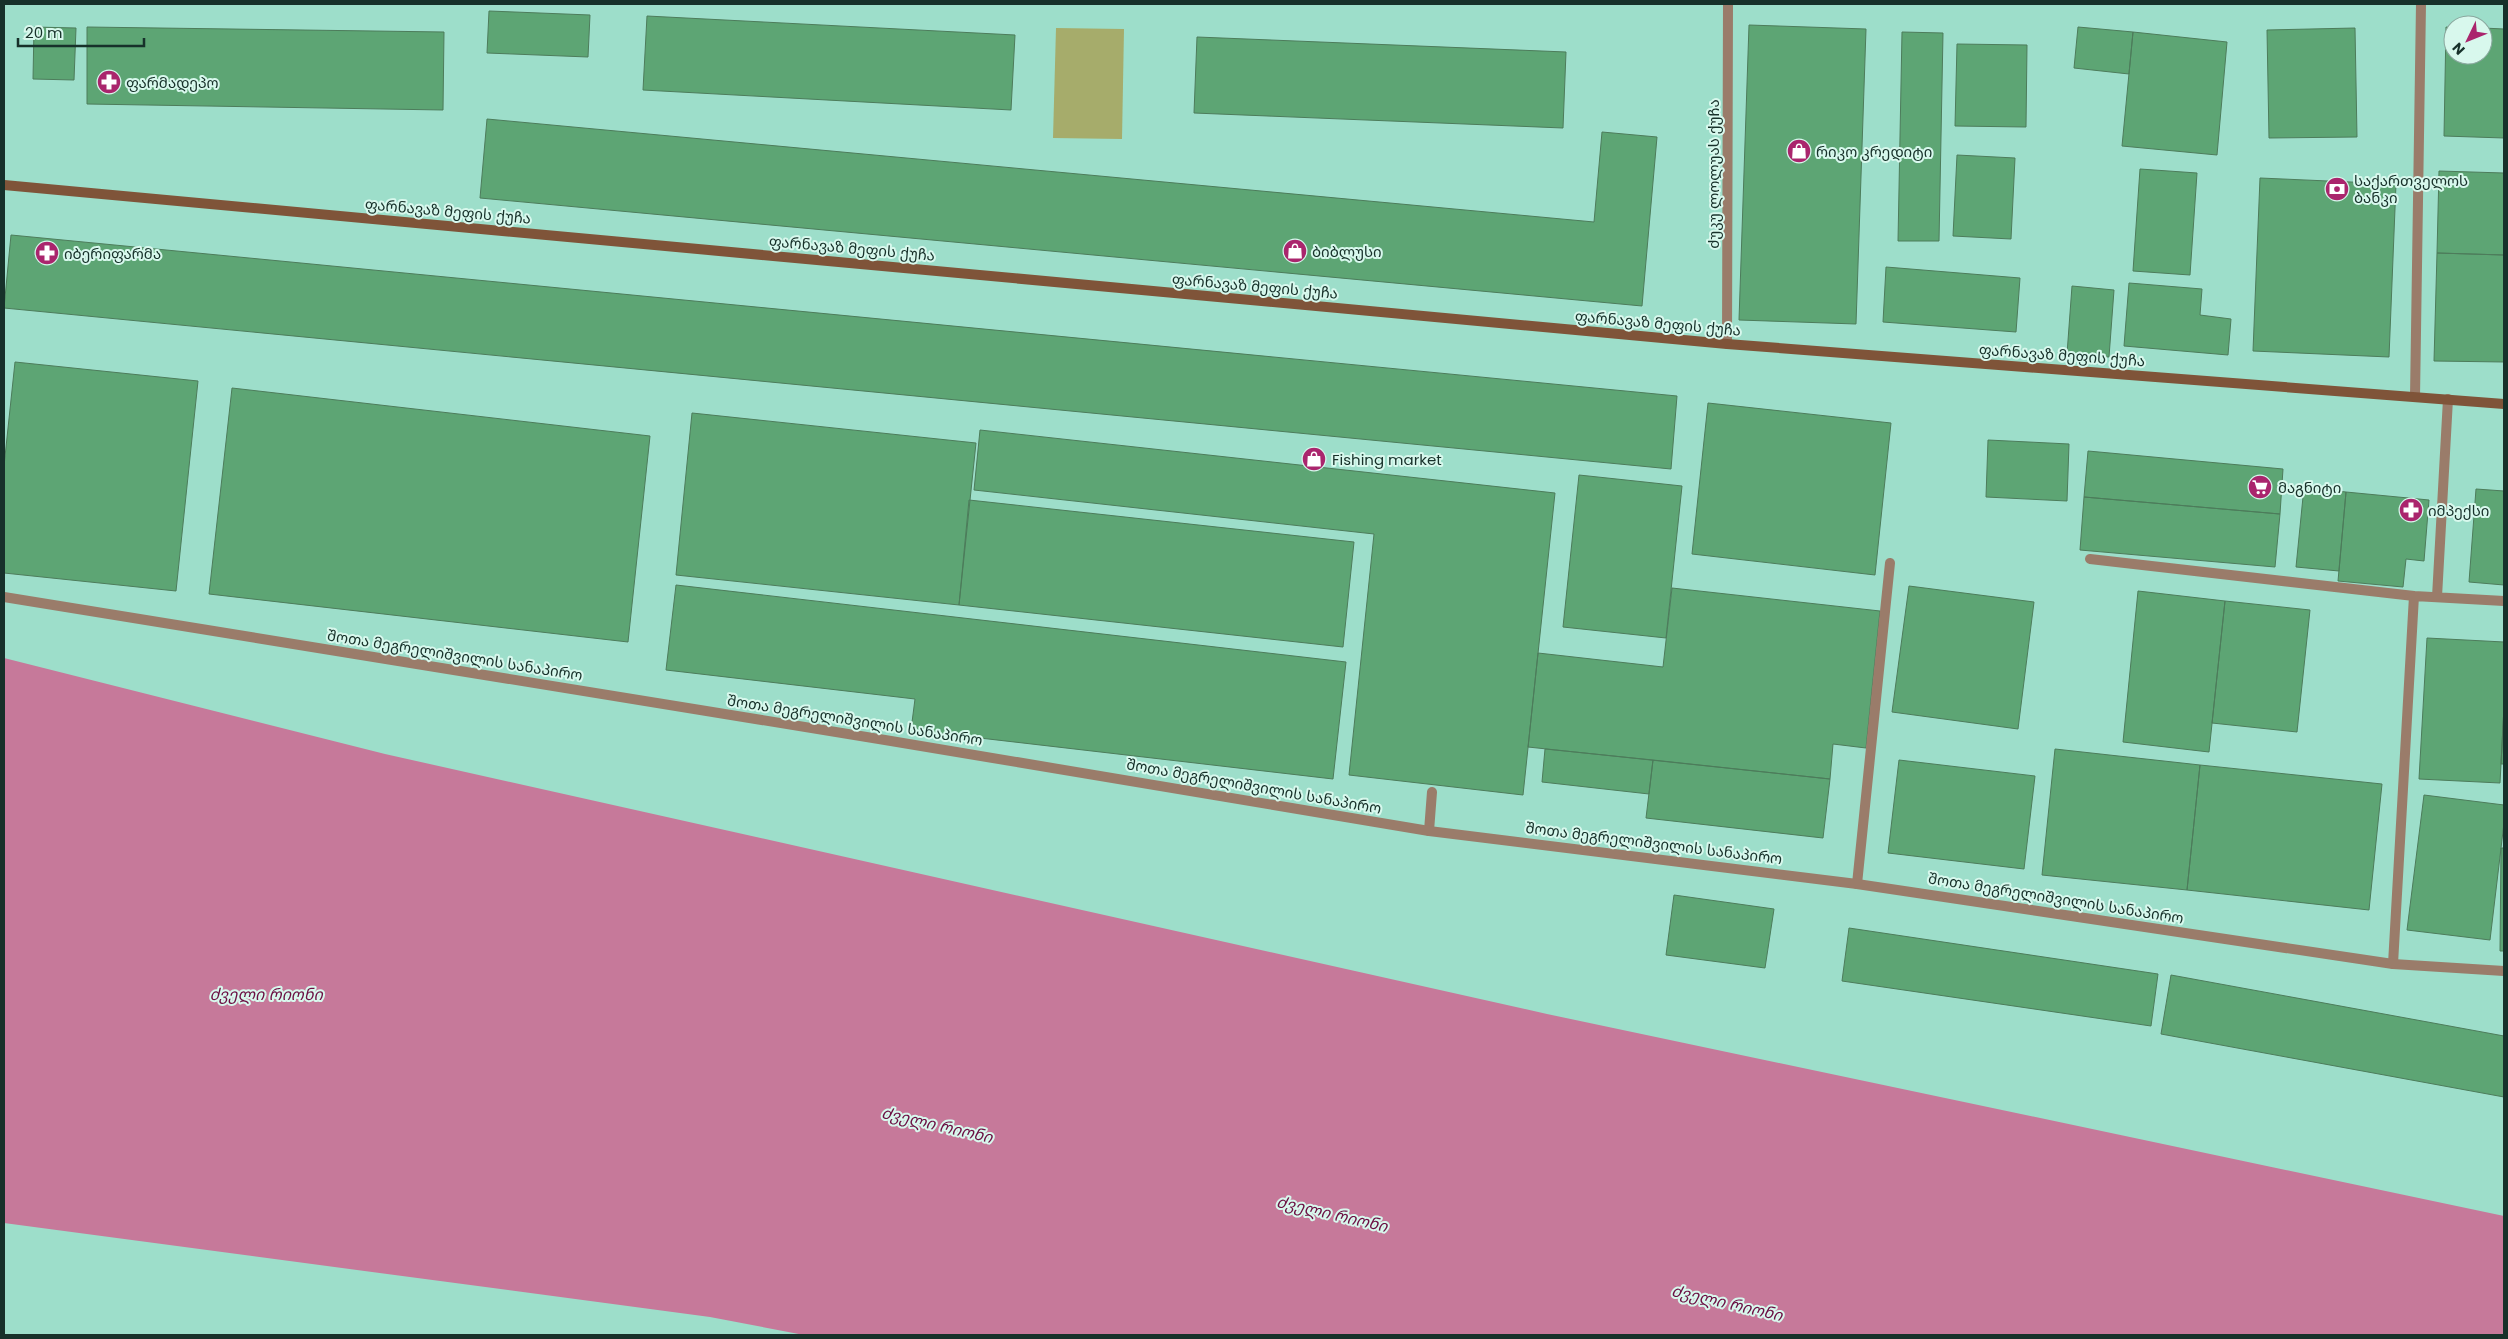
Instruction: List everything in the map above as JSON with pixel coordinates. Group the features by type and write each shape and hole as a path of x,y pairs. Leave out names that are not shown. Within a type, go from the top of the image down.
{"main road":[{"name":"ფარნავაზ მეფის ქუჩა","path":"4,185 1727,344 2504,404"}],"street":[{"name":"ძუკუ ლოლუას ქუჩა","path":"1727,344 1728,4"},
{"path":"2415,397 2421,4"},
{"path":"2437,597 2448,399"},
{"path":"2090,559 2414,596 2504,601"},
{"path":"1857,884 1890,563"},
{"path":"2393,964 2414,596"},
{"name":"შოთა მეგრელიშვილის სანაპირო","path":"4,597 876,738 1429,831 1857,884 2393,964 2504,971"},
{"path":"1429,831 1432,792"}],"green space":[{"path":"1056,28 1124,29 1122,139 1053,138"}],"water":[{"name":"ძველი რიონი","path":"4,658 385,754 1547,1014 2504,1216 2504,1335 804,1335 710,1317 4,1223"}],"building":[{"path":"489,11 590,15 588,57 487,53"},
{"path":"647,16 1015,35 1011,110 643,90"},
{"path":"1749,25 1866,29 1856,324 1739,320"},
{"path":"34,27 76,28 74,80 33,79"},
{"path":"87,27 444,32 443,110 87,104"},
{"path":"2078,27 2133,32 2129,74 2074,68"},
{"path":"2355,28 2357,137 2269,138 2267,30"},
{"path":"2493,28 2504,29 2504,138 2444,136 2445,65 2493,65"},
{"path":"1902,32 1943,33 1939,241 1898,241"},
{"path":"2133,32 2227,42 2217,155 2122,146"},
{"path":"1197,37 1566,52 1563,128 1194,113"},
{"path":"1957,44 2027,45 2026,127 1955,126"},
{"path":"487,119 1594,222 1602,132 1657,137 1642,306 480,198"},
{"path":"1957,155 2015,158 2011,239 1953,236"},
{"path":"2140,169 2197,173 2190,275 2133,271"},
{"path":"2439,171 2504,173 2504,255 2437,253"},
{"path":"2260,178 2396,184 2389,357 2253,351"},
{"path":"11,235 1677,396 1671,469 4,308"},
{"path":"2437,253 2504,255 2504,362 2434,361"},
{"path":"1886,267 2020,278 2016,332 1883,322"},
{"path":"2129,283 2202,289 2200,315 2231,319 2228,355 2124,346"},
{"path":"2072,286 2114,290 2109,357 2067,354"},
{"path":"15,362 198,381 176,591 4,573 4,466"},
{"path":"232,388 650,436 628,642 209,594"},
{"path":"1708,403 1891,423 1875,575 1692,554"},
{"path":"692,413 976,443 959,605 676,575"},
{"path":"980,430 1555,493 1523,795 1349,775 1374,534 974,490"},
{"path":"1988,440 2069,444 2067,501 1986,497"},
{"path":"2088,451 2283,469 2280,514 2084,497"},
{"path":"1579,475 1682,486 1666,638 1563,627"},
{"path":"2304,487 2346,492 2339,571 2296,567"},
{"path":"2476,489 2504,491 2504,585 2469,582"},
{"path":"2346,492 2429,500 2424,561 2406,559 2403,587 2338,581"},
{"path":"2084,497 2280,514 2275,567 2080,550"},
{"path":"969,500 1354,542 1343,647 959,605"},
{"path":"676,585 1346,662 1333,779 911,730 915,699 666,670"},
{"path":"1909,586 2034,602 2018,729 1892,712"},
{"path":"1672,588 1880,611 1866,748 1833,744 1830,779 1528,747 1538,653 1663,667"},
{"path":"2138,591 2225,601 2209,752 2123,742"},
{"path":"2225,601 2310,610 2297,732 2212,723"},
{"path":"2427,638 2504,642 2504,707 2500,783 2419,779"},
{"path":"2504,707 2504,764 2501,764"},
{"path":"1545,749 1653,760 1649,794 1542,782"},
{"path":"2055,749 2200,765 2187,890 2042,875"},
{"path":"1653,760 1830,779 1823,838 1646,818"},
{"path":"1899,760 2035,776 2024,869 1888,853"},
{"path":"2200,765 2382,784 2369,910 2187,890"},
{"path":"2424,795 2504,805 2504,823 2490,940 2407,930"},
{"path":"2501,848 2504,848 2504,951 2500,951"},
{"path":"1674,895 1774,909 1765,968 1666,955"},
{"path":"1849,928 2158,974 2151,1026 1842,981"},
{"path":"2171,975 2504,1036 2504,1097 2161,1034"}],"place":[{"name":"ფარმადეპო","path":"109,82"},
{"name":"რიკო კრედიტი","path":"1799,151"},
{"name":"საქართველოს ბანკი","path":"2337,189"},
{"name":"ბიბლუსი","path":"1295,251"},
{"name":"იბერიფარმა","path":"47,253"},
{"name":"Fishing market","path":"1314,459"},
{"name":"მაგნიტი","path":"2260,487"},
{"name":"იმპექსი","path":"2411,510"}]}
